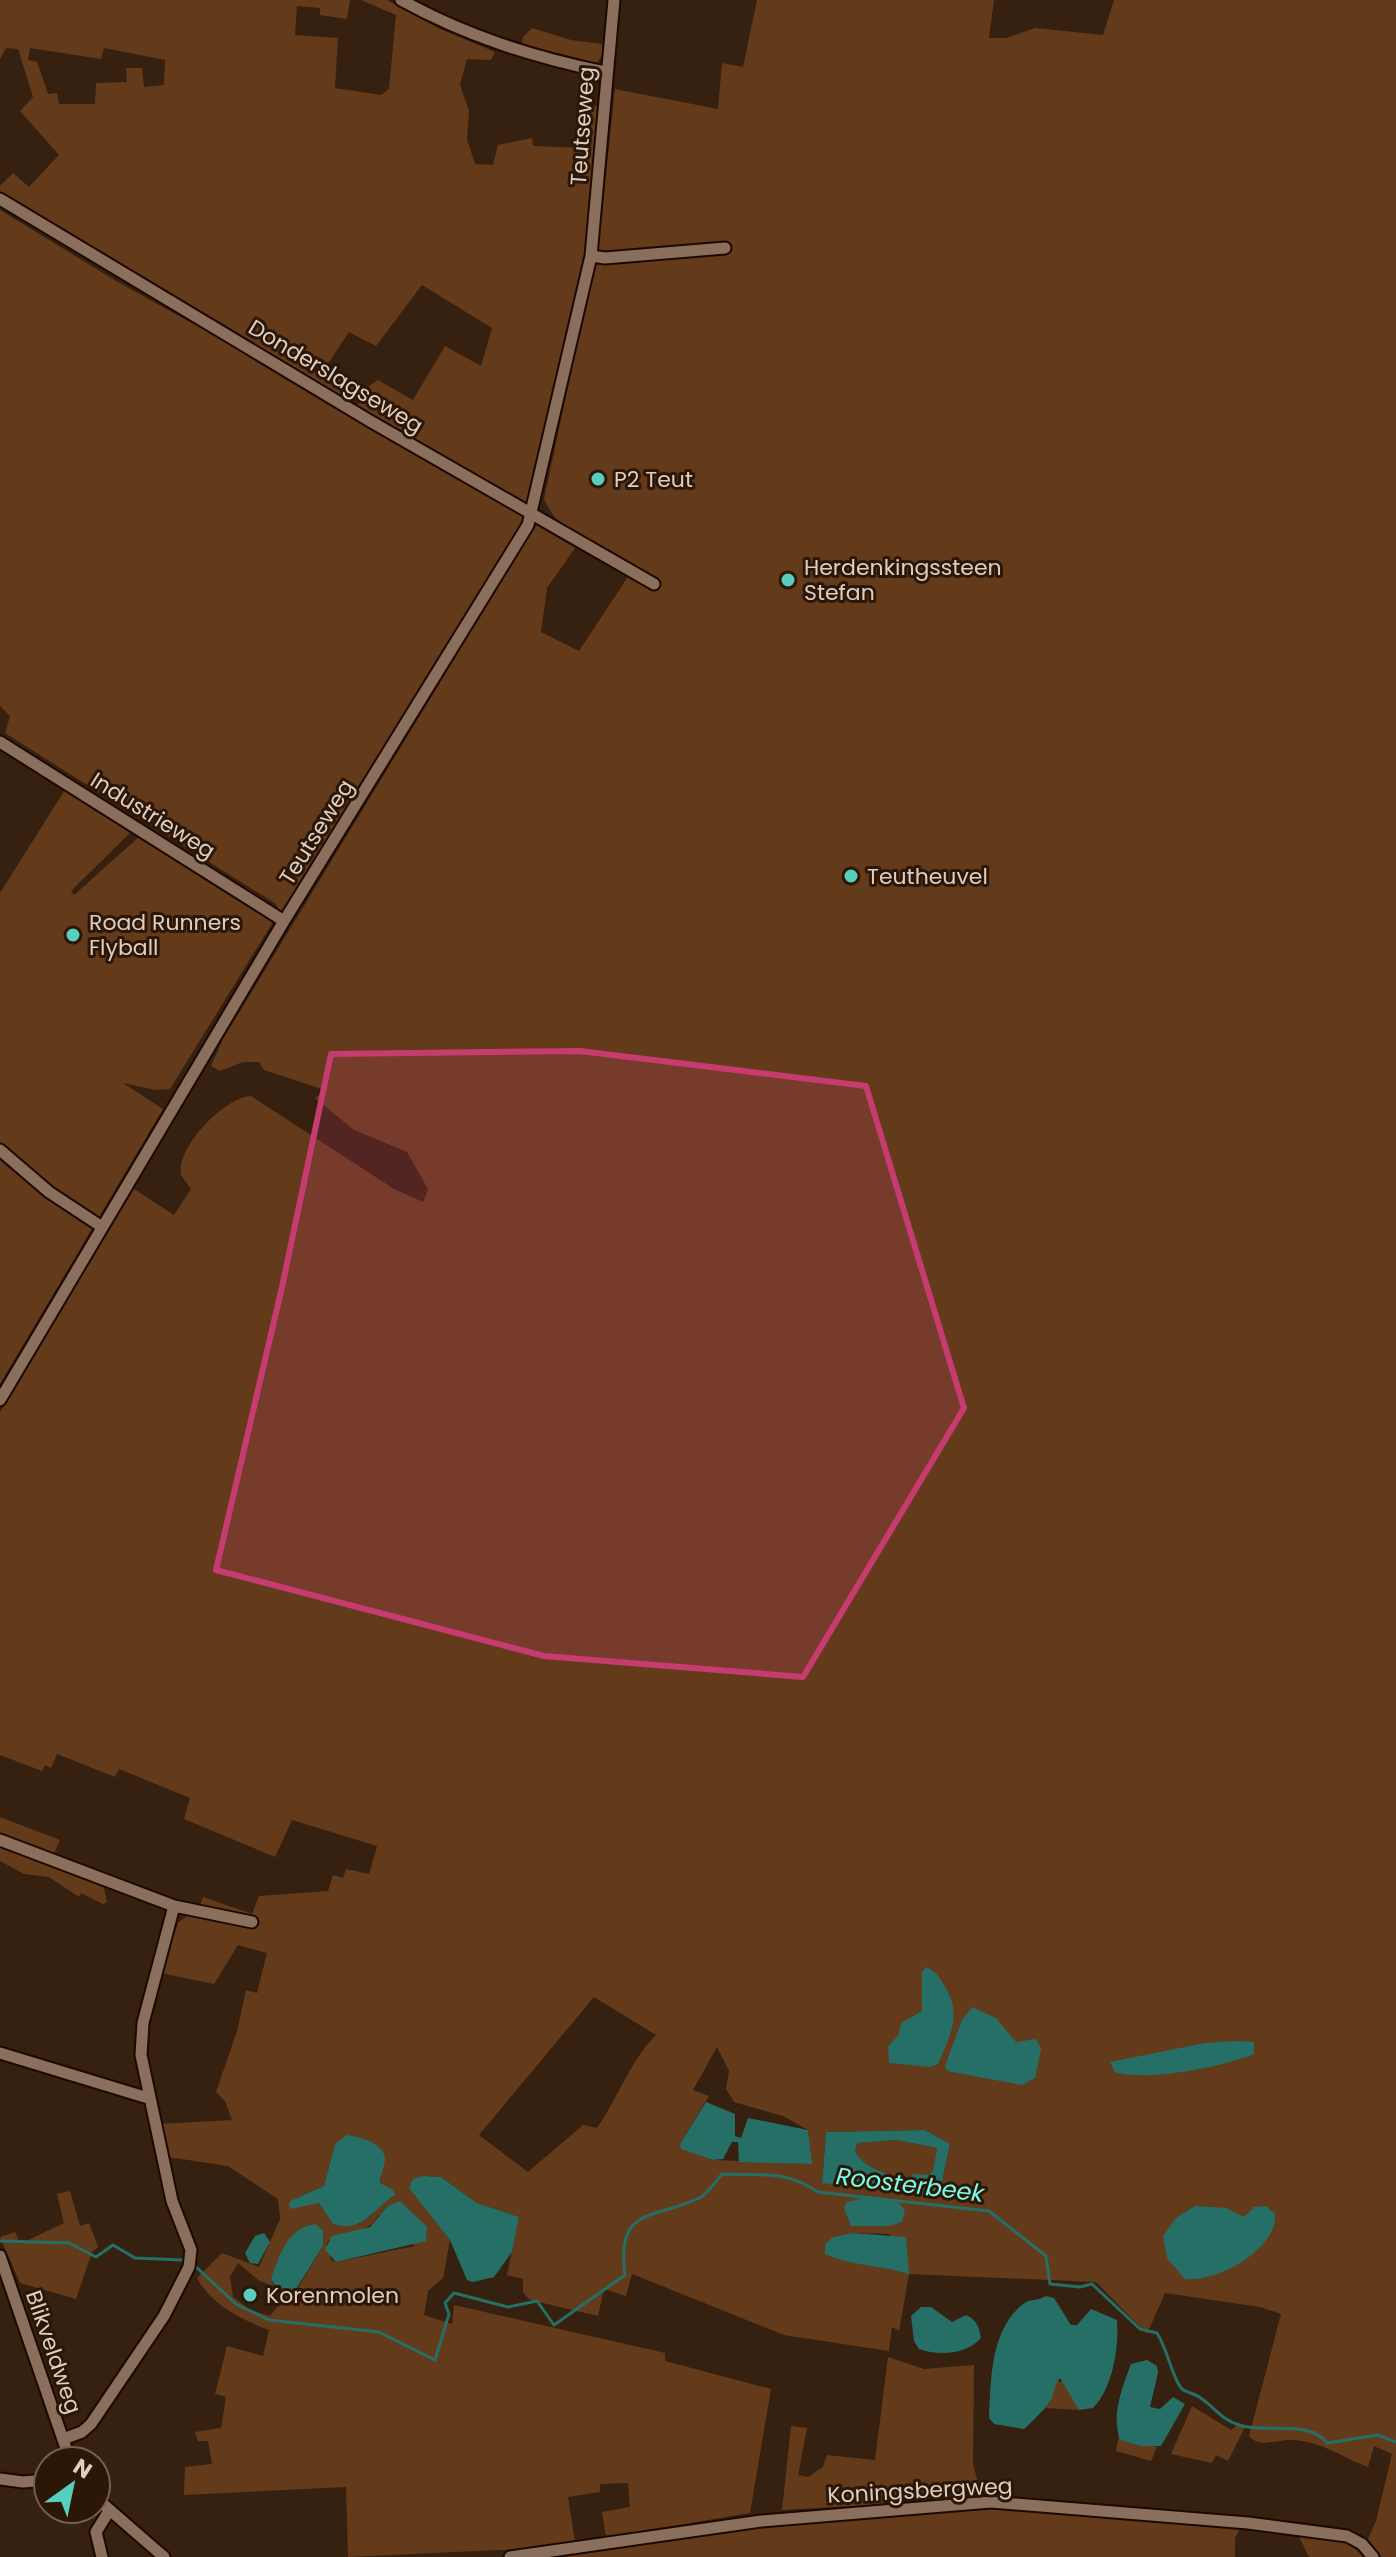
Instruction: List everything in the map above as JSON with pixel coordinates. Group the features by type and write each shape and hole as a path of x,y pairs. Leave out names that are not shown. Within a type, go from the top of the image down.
{"street":[{"path":"401,0 498,45 605,72"},
{"name":"Teutseweg","path":"0,1400 284,921 493,587 533,513 591,256 605,72 614,0"},
{"name":"Donderslagseweg","path":"0,199 370,421 654,584"},
{"path":"591,256 605,258 725,248"},
{"name":"Industrieweg","path":"0,742 284,921"},
{"path":"0,1150 49,1192 102,1227"},
{"path":"0,1840 174,1906 252,1922"},
{"path":"63,2439 82,2432 91,2424 164,2316 189,2267 191,2250 172,2201 148,2098 141,2038 174,1906"},
{"path":"0,2053 148,2098"},
{"name":"Blikveldweg","path":"0,2256 65,2445"},
{"path":"0,2479 32,2481"},
{"name":"Koningsbergweg","path":"510,2557 761,2521 991,2502 1248,2523 1347,2536 1362,2544 1373,2557"},
{"path":"112,2514 164,2557"},
{"path":"100,2525 96,2532 102,2557"}],"highlighted area":[{"path":"580,1051 866,1086 964,1408 803,1677 544,1656 216,1570 282,1287 331,1054"}],"shaded area":[{"path":"0,0 350,0 347,19 320,15 320,8 297,6 295,35 338,38 335,88 381,95 389,89 396,15 361,0 387,0 438,28 495,52 491,60 467,59 460,85 469,111 467,139 475,164 493,165 498,145 532,138 533,146 582,148 582,113 587,106 600,106 587,251 533,493 527,504 519,505 533,513 284,921 276,904 5,733 10,716 0,706 0,210 116,281 509,499 356,408 369,386 378,380 413,400 445,346 481,366 492,328 422,285 376,346 349,332 326,367 356,385 346,401 0,193 0,186 13,173 29,187 59,155 20,111 33,97 18,49 6,48 0,59","holes":["30,48 101,59 104,48 165,60 164,85 144,87 142,68 126,68 127,82 96,83 95,104 59,104 57,93 48,94 37,62 28,60"]},
{"path":"757,0 994,0 989,38 1007,38 1035,28 1103,35 1114,0 1396,0 1396,2557 1381,2557 1368,2539 1376,2521 1392,2454 1374,2446 1368,2467 1312,2443 1291,2440 1263,2443 1249,2436 1281,2314 1260,2307 1165,2293 1147,2334 1096,2282 909,2274 899,2331 892,2327 889,2351 784,2335 632,2274 626,2296 604,2289 598,2316 530,2300 523,2292 523,2279 507,2275 519,2217 477,2203 441,2177 424,2176 410,2188 450,2240 443,2278 428,2291 424,2315 452,2324 454,2305 665,2353 665,2361 771,2389 750,2513 606,2537 602,2512 630,2507 628,2483 600,2484 600,2492 568,2497 575,2542 544,2548 348,2557 346,2487 184,2495 185,2467 212,2464 208,2441 198,2441 195,2432 221,2428 226,2397 215,2394 227,2346 263,2356 269,2330 218,2303 197,2278 222,2253 259,2267 280,2219 278,2199 228,2166 168,2157 159,2124 232,2120 225,2101 216,2092 237,2031 246,1990 257,1993 267,1953 238,1945 214,1984 161,1973 178,1923 199,1907 203,1897 252,1914 259,1896 328,1891 333,1875 343,1878 346,1869 369,1874 377,1846 292,1820 275,1857 184,1819 190,1798 119,1769 115,1777 57,1754 51,1768 45,1765 42,1771 0,1755 0,1412 134,1189 174,1215 191,1189 181,1175 186,1151 204,1125 240,1099 251,1096 394,1189 423,1202 428,1189 407,1152 354,1130 315,1098 325,1090 264,1070 259,1062 243,1062 220,1071 211,1066 223,1039 536,525 575,548 547,588 541,632 579,651 633,569 570,532 551,512 544,499 599,242 615,89 718,109 722,63 743,67","holes":["594,1997 656,2035 639,2056 597,2128 583,2125 528,2172 479,2135","717,2047 729,2071 726,2089 734,2102 783,2116 808,2130 811,2164 713,2160 680,2144 709,2096 693,2090","925,2130 950,2144 939,2196 822,2182 826,2132","335,2144 381,2173 380,2184 393,2190 368,2218 352,2226 333,2224 319,2203 292,2200 324,2186","379,2215 415,2246 336,2262 331,2260 327,2243 332,2238 366,2228","852,2233 889,2234 909,2273 886,2266 833,2237","323,2246 297,2289 288,2292 274,2287 271,2278","238,2263 258,2280 274,2287 281,2302 270,2316 250,2310 233,2297 230,2277"]},
{"path":"532,28 571,40 602,44 602,55 596,65 521,49 523,37"},
{"path":"66,788 130,833 71,891 74,895 139,837 273,922 170,1089 156,1090 123,1083 163,1109 0,1384 0,893"},
{"path":"0,1817 60,1840 54,1854 0,1834"},
{"path":"0,1845 103,1884 107,1902 103,1904 81,1893 79,1897 49,1877 24,1874 0,1861"},
{"path":"897,2140 937,2148 933,2172 924,2177 902,2179 880,2172 861,2160 855,2152 856,2143"},
{"path":"70,2191 80,2226 89,2223 98,2247 92,2252 76,2299 20,2283 0,2237 15,2232 20,2244 64,2223 57,2194"},
{"path":"888,2357 924,2369 974,2365 973,2463 980,2492 870,2505 782,2510 791,2426 807,2428 798,2475 808,2477 823,2467 827,2455 875,2460"},
{"path":"1057,2379 1059,2382 1065,2380 1079,2410 1046,2408 1034,2416 1049,2404"},
{"path":"1192,2406 1231,2430 1240,2423 1245,2427 1228,2461 1216,2455 1212,2463 1171,2454"},
{"path":"1119,2435 1120,2440 1157,2447 1151,2461 1116,2451"},
{"path":"992,2507 1240,2529 1235,2538 1235,2557 563,2557 753,2526"},
{"path":"1298,2535 1347,2543 1365,2557 1309,2557"}],"water":[{"path":"926,1967 939,1977 953,2006 953,2025 947,2044 938,2064 930,2067 889,2063 888,2046 898,2036 901,2023 922,2011 922,1972"},
{"path":"972,2007 996,2018 1016,2042 1036,2039 1041,2049 1035,2078 1022,2085 947,2071 945,2066 962,2020"},
{"path":"1254,2042 1254,2054 1223,2064 1165,2074 1129,2075 1115,2072 1110,2062 1205,2043"},
{"path":"706,2102 735,2114 735,2136 741,2138 748,2118 808,2130 812,2164 739,2162 738,2142 732,2142 723,2159 713,2160 681,2149 680,2144"},
{"path":"925,2130 950,2144 939,2196 822,2183 826,2132","holes":["897,2140 937,2148 933,2171 929,2175 913,2174 908,2179 872,2167 855,2152 857,2143"]},
{"path":"347,2135 370,2141 380,2148 385,2158 380,2183 393,2190 395,2195 352,2226 333,2224 319,2203 290,2209 292,2200 324,2186 335,2144"},
{"path":"441,2177 477,2203 519,2217 512,2252 494,2277 473,2282 467,2280 450,2240 409,2188 413,2179"},
{"path":"862,2198 898,2202 905,2210 902,2222 889,2226 851,2226 844,2208 847,2202"},
{"path":"400,2201 427,2227 426,2241 336,2262 325,2250 332,2236 370,2227 388,2206"},
{"path":"1195,2206 1226,2208 1244,2217 1254,2207 1266,2206 1275,2214 1273,2227 1267,2239 1243,2261 1213,2275 1185,2279 1167,2258 1163,2236 1176,2218"},
{"path":"315,2224 323,2230 323,2246 296,2289 288,2291 278,2288 271,2278 286,2244 297,2231"},
{"path":"264,2233 270,2242 258,2264 250,2263 245,2253 255,2236"},
{"path":"852,2233 906,2237 909,2274 825,2254 825,2244 833,2237"},
{"path":"1046,2296 1054,2298 1071,2325 1077,2325 1091,2309 1117,2320 1116,2354 1110,2378 1093,2408 1079,2410 1060,2378 1048,2404 1024,2429 994,2424 989,2418 992,2372 998,2342 1012,2315 1023,2304"},
{"path":"921,2307 931,2307 952,2322 966,2315 977,2324 981,2338 960,2351 935,2353 919,2349 914,2341 911,2316"},
{"path":"1147,2360 1157,2366 1158,2373 1150,2407 1160,2409 1173,2397 1185,2404 1161,2446 1141,2446 1120,2440 1118,2431 1119,2402 1131,2364"}],"waterway":[{"name":"Roosterbeek","path":"195,2266 236,2304 269,2320 379,2332 435,2360 449,2314 445,2303 454,2293 508,2307 537,2301 554,2325 625,2275 626,2236 633,2225 643,2218 701,2197 722,2174 772,2175 794,2180 818,2192 989,2211 1046,2256 1050,2284 1080,2287 1092,2284 1140,2329 1157,2333 1182,2389 1197,2396 1227,2419 1250,2427 1309,2431 1327,2443 1378,2435 1396,2442"},
{"name":"Roosterbeek","path":"0,2241 69,2243 96,2257 113,2245 135,2258 183,2260"}],"place":[{"name":"P2 Teut","path":"598,479"},
{"name":"Herdenkingssteen Stefan","path":"788,580"},
{"name":"Teutheuvel","path":"851,876"},
{"name":"Road Runners Flyball","path":"73,935"},
{"name":"Korenmolen","path":"250,2295"}]}
